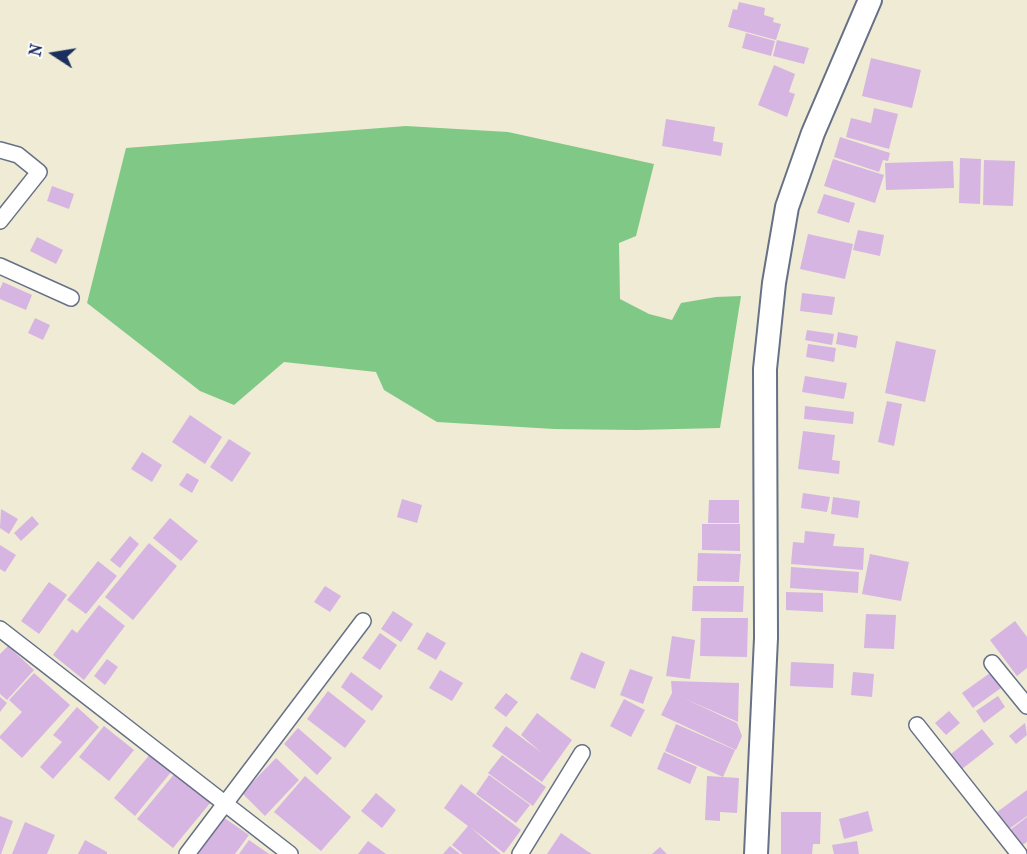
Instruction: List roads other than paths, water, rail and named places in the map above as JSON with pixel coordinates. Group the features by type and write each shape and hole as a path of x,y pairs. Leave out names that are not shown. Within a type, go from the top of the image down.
{"main road":[{"path":"756,854 766,638 765,369 774,283 787,207 813,133 870,0"}],"street":[{"path":"0,150 18,155 39,172 0,221"},
{"path":"0,266 71,298"},
{"path":"187,854 363,621"},
{"path":"0,629 290,854"},
{"path":"992,663 1027,706"},
{"path":"917,725 1019,854"},
{"path":"520,854 582,753"}]}
